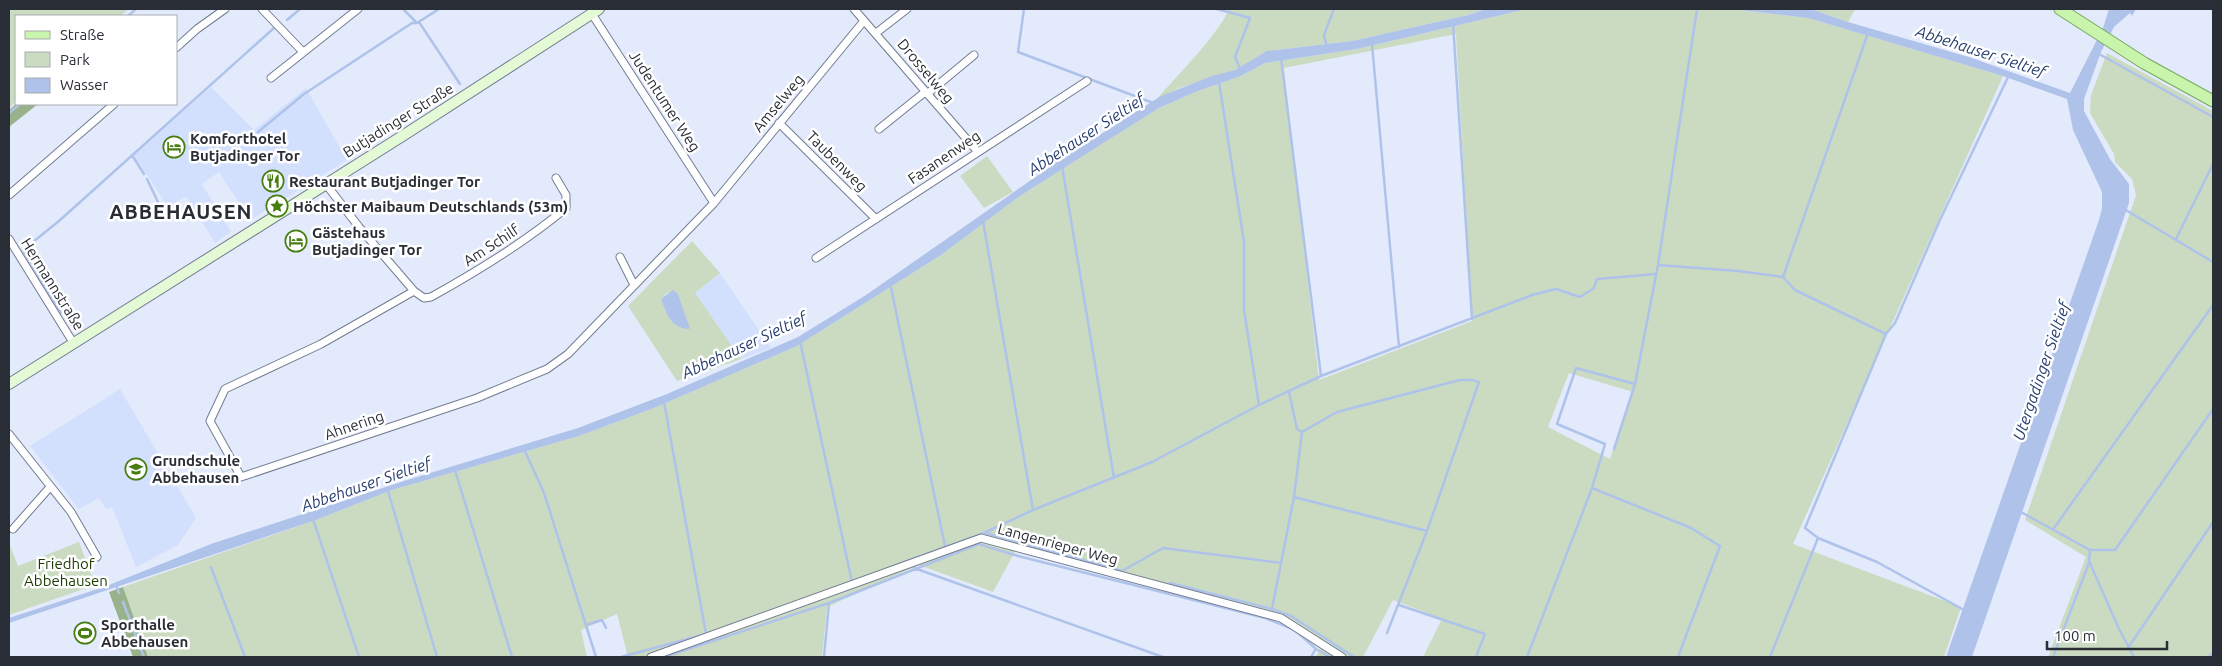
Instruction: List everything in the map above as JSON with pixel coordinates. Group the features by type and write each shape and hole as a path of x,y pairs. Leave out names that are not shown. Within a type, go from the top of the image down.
{"main road":[{"path":"2060,9 2112,44 2213,101"},
{"name":"Butjadinger Straße","path":"9,384 325,183 404,136 596,11"}],"street":[{"path":"178,46 197,29 225,9"},
{"path":"262,9 303,52"},
{"path":"270,78 358,9"},
{"name":"Drosselweg","path":"854,9 864,22 876,32 977,151"},
{"path":"876,32 906,9"},
{"name":"Judentumer Weg","path":"596,11 714,203"},
{"name":"Amselweg","path":"714,203 864,22"},
{"path":"879,129 974,55"},
{"name":"Fasanenweg","path":"816,258 977,151 1087,81"},
{"path":"9,195 113,105"},
{"name":"Taubenweg","path":"779,123 876,219"},
{"name":"Am Schilf","path":"414,290 424,298 431,298 478,271 545,226 566,208 566,195 556,178"},
{"path":"325,183 342,206 414,290"},
{"name":"Ahnering","path":"414,290 321,344 225,389 210,421 241,478 477,398 547,369 568,354 714,203"},
{"name":"Hermannstraße","path":"9,239 74,344"},
{"path":"620,258 634,285"},
{"path":"9,434 72,512 97,557"},
{"path":"13,529 50,487"},
{"name":"Langenrieper Weg","path":"651,657 981,538 1282,618 1342,657"}],"shaded area":[{"path":"211,87 254,130 306,88 347,160 250,220 219,172 202,184 231,232 215,243 186,196 168,207 134,155"},
{"path":"720,273 771,348 741,359 695,293"},
{"path":"120,389 196,518 178,545 136,567 112,507 106,509 99,498 79,509 30,446"}],"green space":[{"path":"9,9 129,9 121,15 15,15 15,102 9,108"},
{"path":"1229,9 1486,9 1468,15 1352,41 1276,50 1235,70 1179,88 1153,103 1206,44"},
{"path":"1527,9 1733,9 1808,18 2003,76 1793,544 1961,607 1944,657 1423,657 1442,619 1393,600 1363,657 1316,657 1320,649 1269,610 1017,548 993,592 919,565 827,607 822,657 628,657 617,614 581,630 587,657 148,657 123,587 316,520 392,490 579,436 654,408 797,346 941,255 1020,196 1159,108 1198,91 1241,76 1265,63 1357,49","holes":["1456,34 1472,321 1319,380 1284,68","1569,373 1633,392 1610,459 1548,427"]},
{"path":"1811,9 1855,9 1848,22"},
{"path":"2107,53 2213,111 2213,657 2048,657 2086,557 2025,520 2136,195 2132,179 2115,162 2114,154 2090,113 2091,95"},
{"path":"15,105 37,105 9,127 9,110"},
{"path":"987,156 1013,192 984,208 960,176"},
{"path":"692,241 720,273 695,293 741,359 677,381 628,306","holes":["667,293 678,294 683,312 666,313 661,299"]},
{"name":"Friedhof Abbehausen","path":"79,542 95,585 9,615 9,543 18,566"},
{"path":"123,587 148,657 133,657 109,592"}],"water":[{"path":"1486,9 1527,9 1357,49 1265,63 1241,76 1198,91 1159,108 1020,196 941,255 797,346 654,408 579,436 392,490 316,520 9,623 9,618 104,587 211,544 404,481 578,428 667,394 798,337 866,295 1060,160 1161,96 1212,76 1235,70 1267,51 1352,41 1468,15"},
{"name":"Utergadinger Sieltief","path":"1733,9 1811,9 1848,22 1972,58 2070,93 2103,28 2109,9 2136,9 2132,16 2130,13 2114,27 2101,52 2084,99 2084,111 2110,159 2129,184 2129,203 1972,657 1946,657 2099,220 2102,208 2102,192 2073,130 2067,99 2003,76 1808,18"},
{"path":"673,290 678,294 690,329 674,323 665,310 661,299"}],"waterway":[{"path":"129,15 136,9"},
{"path":"287,20 300,9"},
{"path":"403,9 416,22"},
{"path":"258,132 304,94 412,23 417,23 439,9"},
{"name":"Abbehauser Sieltief","path":"1024,9 1018,52 1156,104"},
{"path":"1217,9 1250,18 1235,57 1240,69"},
{"path":"1327,47 1324,35 1334,9"},
{"path":"1614,449 1635,384 1658,265 1697,9"},
{"path":"419,22 460,84"},
{"path":"1453,23 1472,319"},
{"path":"61,313 23,250 59,221 274,28"},
{"path":"1783,277 1868,33"},
{"path":"1372,44 1399,347"},
{"path":"2099,54 2213,117"},
{"path":"1281,58 1321,376"},
{"name":"Abbehauser Sieltief","path":"1964,610 1877,562 1818,538 1805,528 1886,334 1895,323 1939,222 2009,75"},
{"path":"1219,82 1244,242 1244,310 1259,405"},
{"path":"9,113 19,105"},
{"path":"132,155 144,174"},
{"path":"2176,239 2213,164"},
{"name":"Abbehauser Sieltief","path":"1062,166 1114,478"},
{"path":"147,179 158,202"},
{"path":"2124,209 2213,262"},
{"path":"983,221 1033,510"},
{"path":"1658,265 1738,271 1783,277 1795,290 1886,334"},
{"path":"888,568 984,533 1033,510 1152,462 1259,405 1321,376 1532,295 1556,289 1580,297 1594,288 1597,279 1656,274"},
{"path":"890,283 945,546"},
{"path":"2054,528 2213,305"},
{"path":"800,341 852,582"},
{"path":"1527,657 1592,488 1605,444 1557,424 1576,368 1635,384"},
{"path":"1302,432 1337,412 1460,380 1479,382 1427,531 1387,633"},
{"path":"1272,609 1294,497 1302,432 1297,429 1289,392"},
{"path":"664,402 706,634"},
{"path":"2090,550 2115,550 2213,409"},
{"path":"524,449 544,493 596,657"},
{"path":"455,470 512,657"},
{"path":"1592,488 1691,528 1720,546 1678,657"},
{"name":"Abbehauser Sieltief","path":"388,491 437,657"},
{"path":"1294,497 1427,531"},
{"path":"2019,511 2090,550 2089,561 2119,629 2134,657"},
{"name":"Abbehauser Sieltief","path":"313,519 359,657"},
{"path":"2128,648 2213,522"},
{"path":"985,533 1122,571 1163,548 1281,563"},
{"path":"1770,657 1818,538"},
{"path":"664,657 829,603 979,544 1018,556 1265,618 1295,630 1316,649 1330,657"},
{"path":"2053,657 2089,563"},
{"path":"211,567 245,657"},
{"path":"914,568 1163,657"},
{"path":"1170,583 1272,609 1291,616 1354,657"},
{"path":"116,585 119,593"},
{"path":"123,602 144,657"},
{"path":"824,657 829,603"},
{"path":"1399,605 1485,634 1476,657"},
{"path":"586,625 602,620 606,628"},
{"path":"621,657 702,635"},
{"path":"1311,657 1315,650"},
{"path":"2209,657 2213,652"}],"place":[{"name":"Komforthotel Butjadinger Tor","path":"174,147"},
{"name":"Restaurant Butjadinger Tor","path":"273,181"},
{"name":"Höchster Maibaum Deutschlands (53m)","path":"277,206"},
{"name":"Gästehaus Butjadinger Tor","path":"296,241"},
{"name":"Grundschule Abbehausen","path":"136,469"},
{"name":"Sporthalle Abbehausen","path":"85,633"}],"district":[{"name":"ABBEHAUSEN","path":"181,211"}]}
